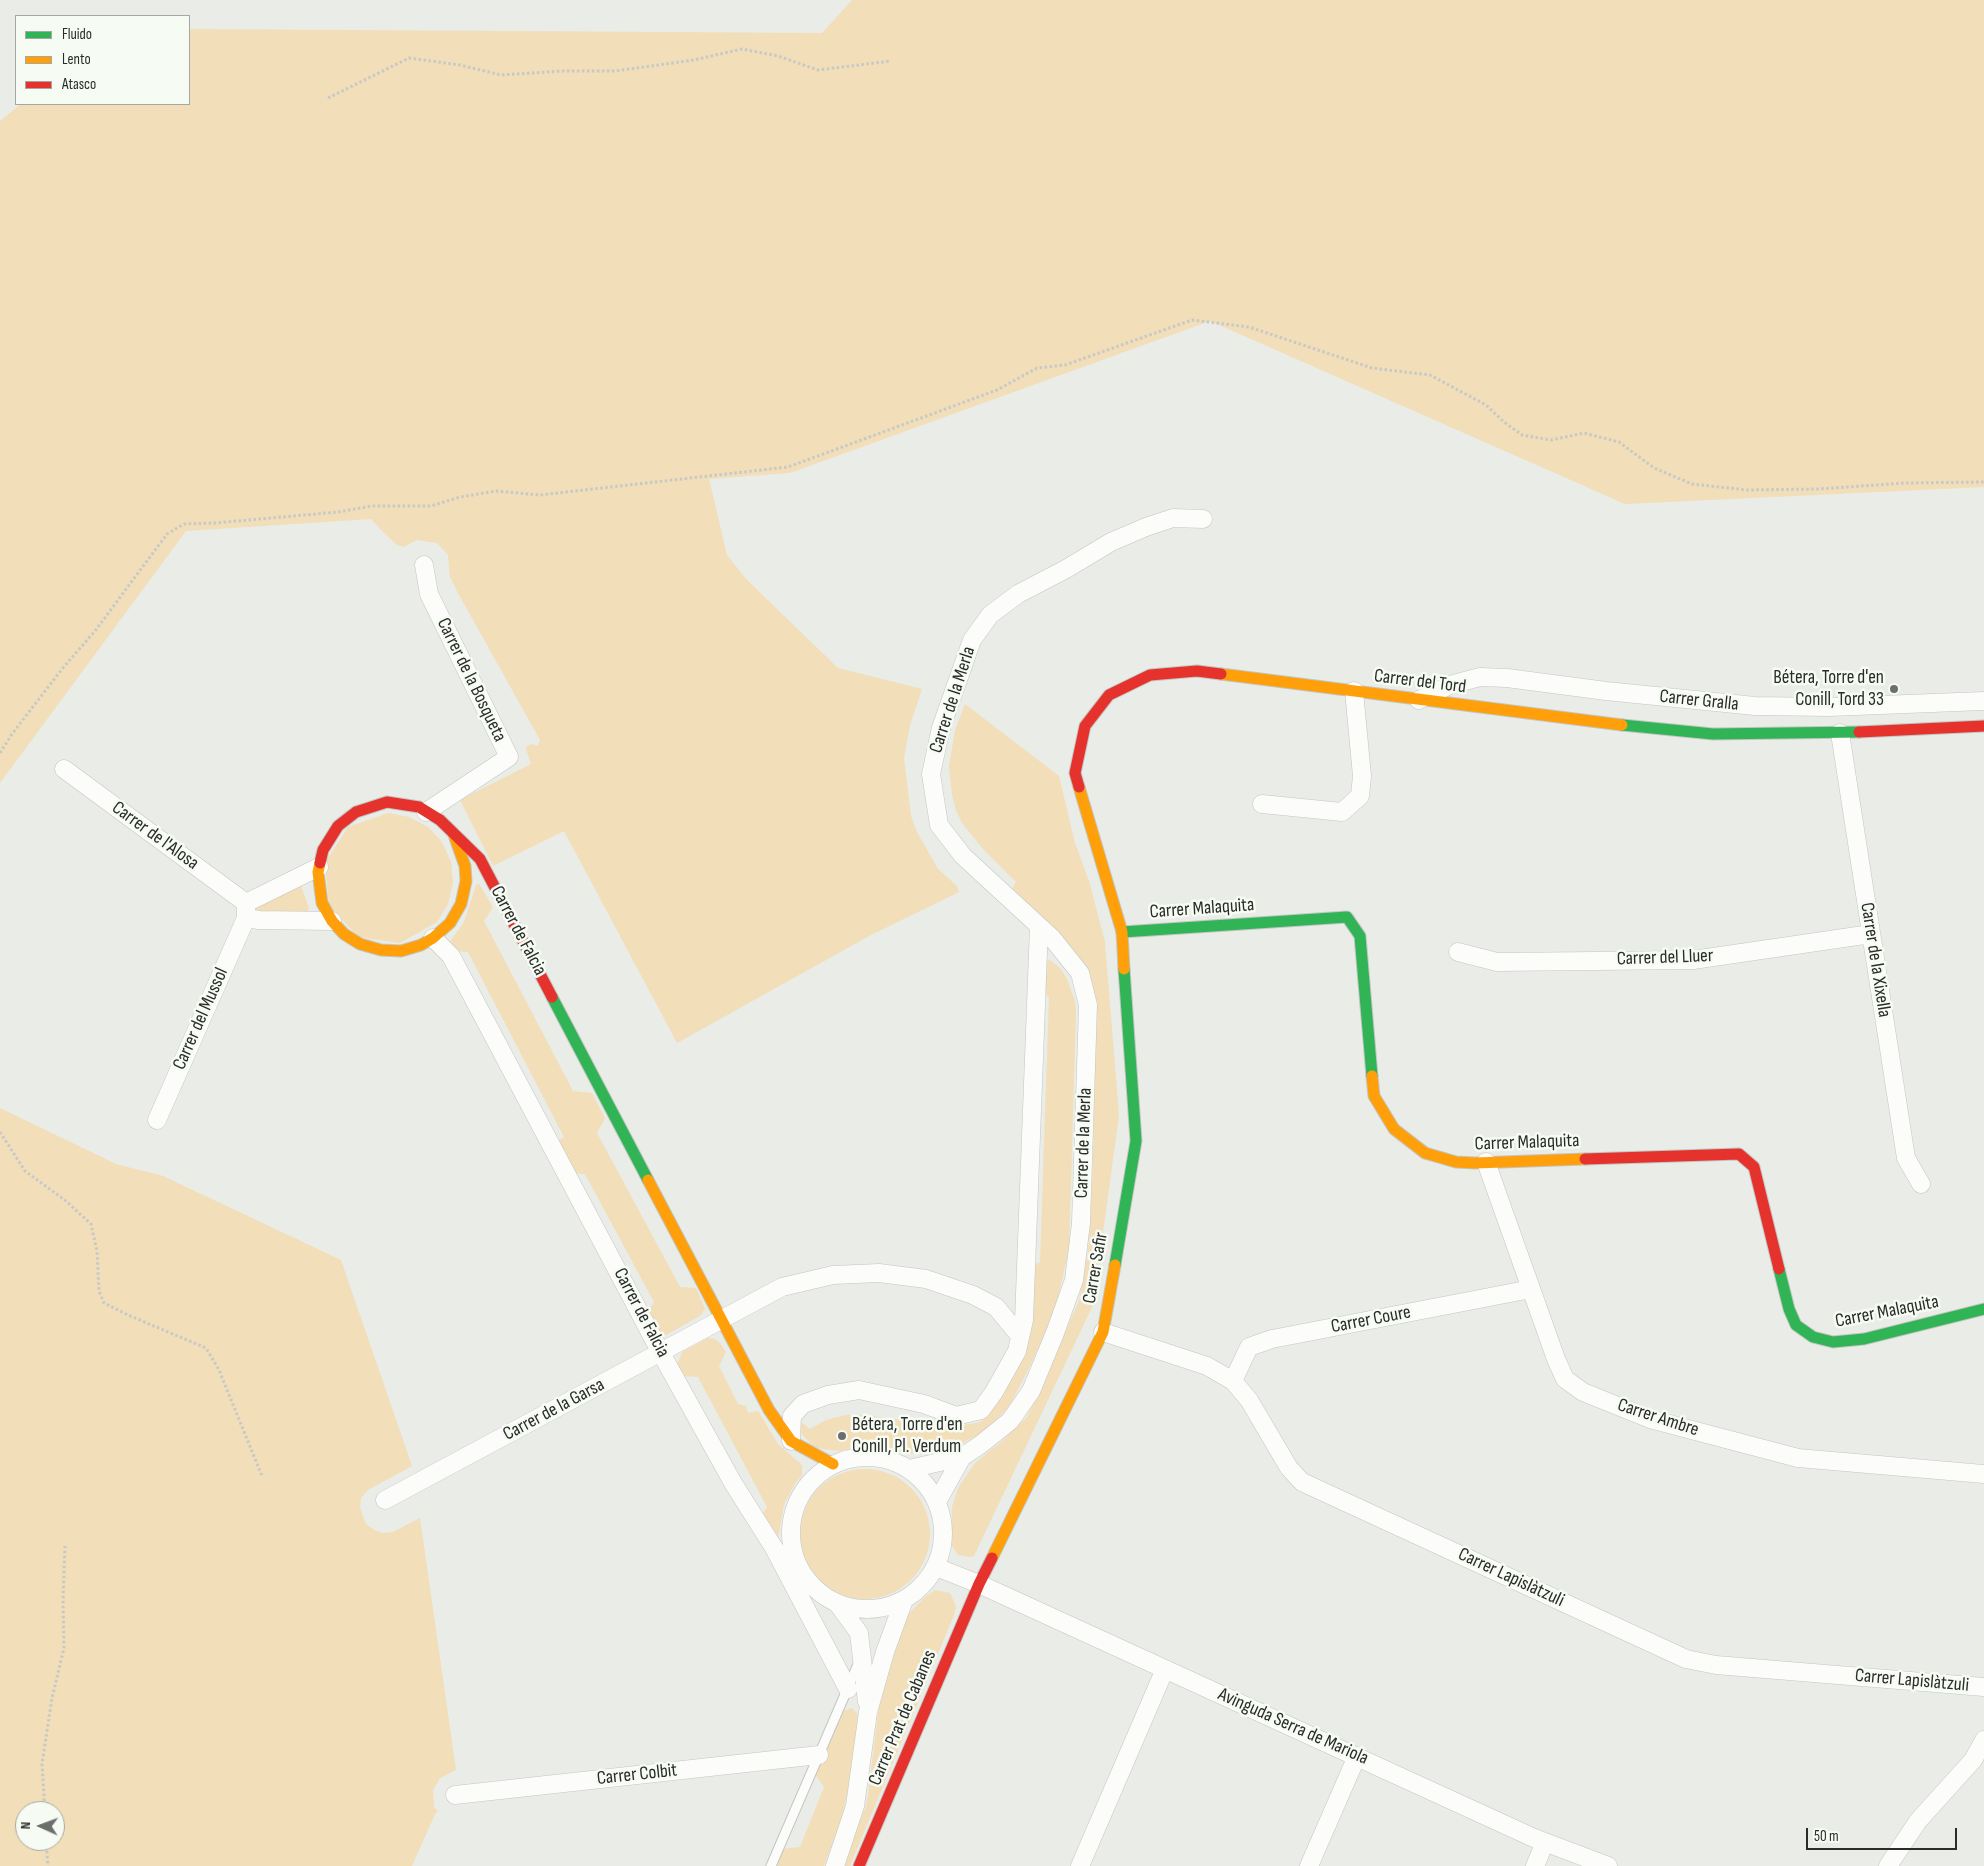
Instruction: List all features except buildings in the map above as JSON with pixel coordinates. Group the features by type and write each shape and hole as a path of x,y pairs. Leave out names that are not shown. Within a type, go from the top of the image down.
{"street":[{"name":"Carrer de la Merla","path":"909,1469 962,1457 1010,1421 1031,1391 1074,1280 1081,1223 1088,1005 1080,972 1052,938 963,856 939,825 931,774 941,728 972,640 990,615 1018,594 1066,569 1111,542 1173,518 1203,519"},
{"name":"Carrer de la Bosqueta","path":"424,565 429,594 509,757 426,812"},
{"name":"Carrer del Tord","path":"1122,932 1075,774 1085,726 1110,695 1150,675 1197,671 1559,718 1713,734 1840,733 1984,726"},
{"name":"Carrer Gralla","path":"1419,700 1450,684 1480,677 1507,678 1606,691 1755,706 1830,708 1984,701"},
{"path":"1262,804 1342,812 1360,796 1362,776 1354,691"},
{"name":"Carrer de la Xixella","path":"1840,733 1906,1158 1920,1184"},
{"name":"Carrer de l'Alosa","path":"64,769 246,911"},
{"path":"387,802 419,808 440,820 454,835 465,866 466,881 461,904 450,923 433,938 421,945 401,951 381,950 360,944 344,934 332,920 322,903 318,872 322,850 338,826 356,812 387,802"},
{"name":"Carrer de Falcia","path":"454,835 480,859 769,1410 791,1441 833,1464"},
{"path":"319,867 246,911 259,920 332,920"},
{"name":"Carrer del Mussol","path":"157,1120 246,911"},
{"name":"Carrer Malaquita","path":"1122,932 1347,917 1360,936 1374,1096 1394,1129 1425,1153 1456,1162 1739,1154 1754,1167 1789,1309 1796,1325 1813,1337 1833,1342 1864,1339 1984,1309"},
{"path":"791,1441 792,1416 803,1404 828,1395 859,1390 924,1404 956,1416 981,1410 994,1392 1017,1351 1024,1320 1039,926"},
{"name":"Carrer Safir","path":"979,1584 1103,1332 1136,1141 1122,932"},
{"name":"Carrer del Lluer","path":"1458,952 1497,962 1693,960 1871,934"},
{"name":"Carrer de Falcia","path":"433,938 451,956 661,1353 733,1483 774,1548 848,1689"},
{"name":"Carrer Ambre","path":"1486,1162 1565,1378 1583,1392 1650,1419 1798,1458 1984,1474"},
{"name":"Carrer de la Garsa","path":"386,1500 782,1287 833,1275 879,1273 926,1279 973,1295 996,1307 1020,1336"},
{"name":"Carrer Coure","path":"1233,1381 1249,1347 1272,1339 1531,1289"},
{"name":"Carrer Lapislàtzuli","path":"1103,1332 1208,1366 1233,1381 1249,1400 1289,1468 1302,1482 1686,1659 1716,1665 1984,1687"},
{"path":"872,1456 891,1460 909,1469 926,1483 937,1502 943,1523 942,1546 936,1567 923,1586 904,1600 882,1608 859,1609 837,1603 816,1590 800,1570 792,1547 791,1522 798,1499 803,1492 813,1479 833,1464 852,1458 872,1456"},
{"name":"Carrer de la Merla","path":"937,1502 962,1457"},
{"name":"Avinguda Serra de Mariola","path":"936,1567 979,1584 1545,1842 1608,1866"},
{"name":"Carrer Prat de Cabanes","path":"859,1866 979,1584"},
{"path":"835,1866 855,1806 868,1712 885,1652 904,1600"},
{"path":"837,1603 859,1633 868,1712"},
{"path":"1080,1866 1165,1669"},
{"path":"1888,1866 1918,1821 1973,1760 1984,1740"},
{"name":"Carrer Colbit","path":"455,1795 819,1755"},
{"path":"1309,1866 1357,1756"},
{"path":"1535,1866 1545,1842"}],"lane":[{"path":"771,1866 862,1658"}],"path":[{"path":"328,98 409,58 460,65 501,75 562,71 615,71 694,60 742,50 778,56 818,70 890,61"},
{"path":"0,753 12,734 62,669 95,631 167,534 184,524 338,512 372,506 431,506 460,496 496,491 540,495 788,467 997,390 1037,368 1065,365 1192,320 1250,327 1372,368 1430,375 1486,405 1504,422 1522,435 1551,440 1584,433 1619,442 1654,468 1692,484 1748,490 1818,489 1905,483 1984,482"},
{"path":"0,1132 25,1170 66,1201 91,1224 97,1251 99,1291 104,1303 206,1348 219,1370 262,1476"},
{"path":"44,1801 42,1764 52,1698 64,1648 65,1546"},
{"path":"47,1851 48,1866"}],"shaded area":[{"path":"852,0 1984,0 1984,487 1625,504 1210,321 790,473 709,479 727,555 746,579 838,668 922,689 910,725 904,758 911,816 917,832 938,869 957,886 959,892 871,935 677,1043 564,831 493,866 460,800 531,764 526,749 527,746 531,744 538,746 540,740 458,593 450,577 448,555 437,543 417,540 404,547 397,545 371,519 186,531 0,783 0,121 20,105 190,105 190,29 822,33"},
{"path":"965,704 1059,776 1075,843 1089,881 1105,942 1119,1116 1093,1305 974,1556 969,1557 958,1555 951,1544 952,1507 958,1488 975,1463 1027,1417 1079,1301 1088,1253 1092,1186 1095,1007 1011,891 1016,882 983,849 962,823 956,810 952,795 949,766 955,730"},
{"path":"388,813 409,817 428,827 442,842 451,862 453,883 448,904 437,922 400,943 358,937 329,905 325,863 348,827"},
{"path":"479,884 493,907 484,921 573,1091 592,1093 605,1118 597,1133 680,1287 696,1288 705,1309 700,1316 666,1335 657,1333 646,1316 654,1302 585,1174 568,1173 553,1144 564,1137 468,952 456,951 449,943 464,922 476,885"},
{"path":"298,885 301,886 309,908 306,915 250,911"},
{"path":"1050,960 1061,969 1067,979 1075,1001 1076,1013 1069,1249 1055,1311 1031,1364 1010,1405 1003,1413 983,1432 957,1446 936,1452 916,1454 870,1448 840,1451 815,1448 793,1425 799,1420 810,1429 826,1420 846,1415 864,1415 902,1420 924,1429 934,1420 954,1427 980,1422 988,1416 1002,1395 1027,1270 1040,1262 1049,997 1036,988 1040,963"},
{"path":"0,1108 116,1164 163,1176 341,1260 412,1466 368,1490 361,1498 360,1508 366,1524 374,1530 383,1533 393,1532 420,1518 456,1770 440,1778 433,1790 434,1807 438,1811 412,1866 0,1866"},
{"path":"708,1338 719,1342 726,1352 719,1366 738,1404 746,1406 748,1413 758,1411 778,1444 802,1465 802,1476 796,1482 784,1504 778,1539 759,1520 767,1507 698,1377 682,1376 677,1365 682,1352"},
{"path":"865,1469 890,1474 911,1488 925,1509 930,1534 925,1559 911,1580 890,1594 865,1599 840,1594 819,1580 805,1559 800,1534 805,1509 819,1488 840,1474"},
{"path":"935,1590 950,1593 956,1606 954,1615 850,1866 840,1866 865,1809 888,1652 901,1622 924,1598"},
{"path":"852,1708 858,1717 850,1782 841,1821 824,1866 775,1866 783,1849 800,1847 824,1787 815,1774 842,1711"}],"traffic: fast":[{"path":"1622,725 1713,734 1859,732"},
{"path":"1122,932 1347,917 1360,936 1372,1076"},
{"path":"1115,1265 1136,1141 1124,969"},
{"path":"552,997 648,1180"},
{"path":"1779,1269 1789,1309 1796,1325 1813,1337 1833,1342 1864,1339 1984,1309"}],"traffic: slow":[{"path":"1221,674 1622,725"},
{"path":"1079,787 1122,932 1124,969"},
{"path":"320,863 318,872 322,903 332,921 344,934 360,944 381,950 401,951 421,945 433,938 450,923 461,904 466,881 465,866 454,835"},
{"path":"1372,1076 1374,1096 1394,1129 1425,1153 1456,1162 1475,1163 1585,1159"},
{"path":"648,1180 769,1410 791,1441 833,1464"},
{"path":"992,1558 1103,1332 1115,1265"}],"traffic: jam":[{"path":"1079,787 1075,773 1085,726 1109,695 1150,675 1197,671 1221,674"},
{"path":"1859,732 1984,726"},
{"path":"320,863 323,850 338,826 356,812 387,802 419,807 440,820 480,859 552,997"},
{"path":"1585,1159 1739,1154 1754,1167 1779,1269"},
{"path":"859,1866 979,1584 992,1558"}],"place":[{"name":"Bétera, Torre d'en Conill, Tord 33","path":"1894,689"},
{"name":"Bétera, Torre d'en Conill, Pl. Verdum","path":"842,1436"}]}
